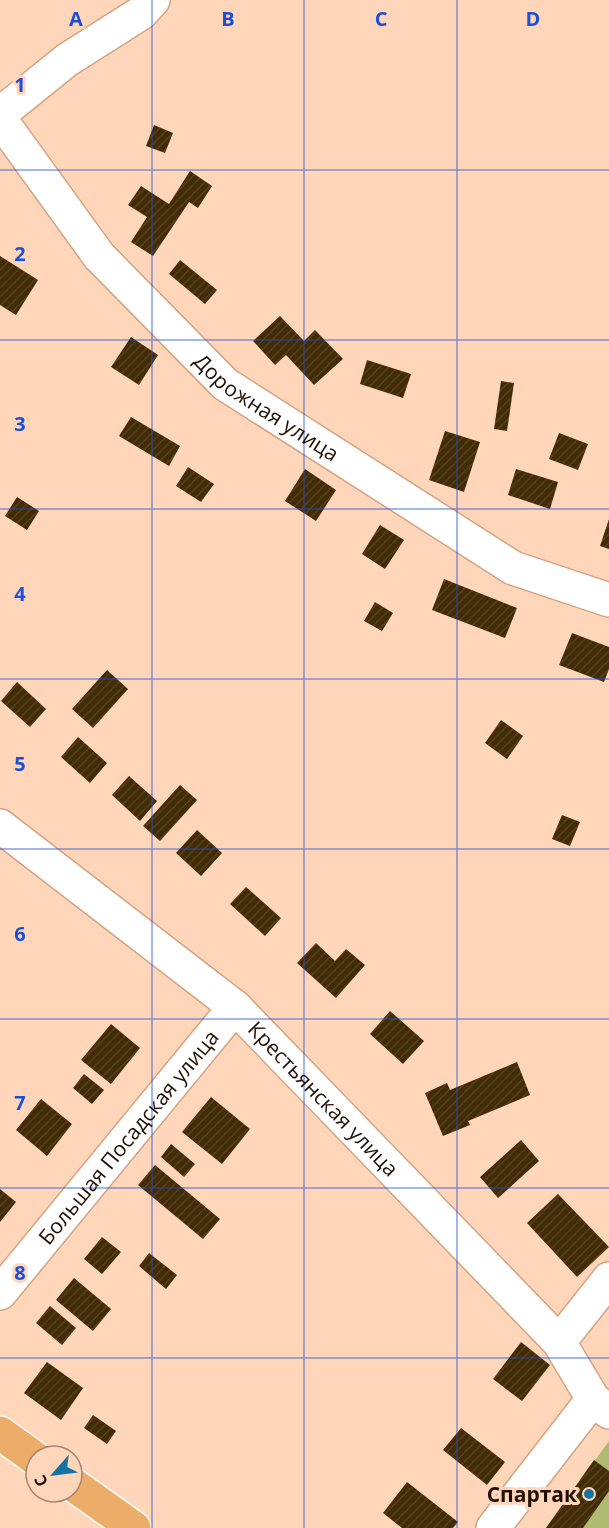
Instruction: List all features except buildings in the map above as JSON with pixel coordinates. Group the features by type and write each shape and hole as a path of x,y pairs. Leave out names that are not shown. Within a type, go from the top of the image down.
{"main road":[{"path":"0,1433 24,1450"},
{"path":"84,1493 134,1528"}],"street":[{"path":"0,114 66,60 141,13 153,0"},
{"name":"Дорожная улица","path":"0,119 99,256 225,384 513,568 609,600"},
{"name":"Крестьянская улица","path":"0,826 235,1007 559,1342 601,1406"},
{"name":"Большая Посадская улица","path":"0,1293 235,1007"},
{"path":"559,1342 609,1279"},
{"path":"493,1528 601,1406"}],"green space":[{"name":"Спартак","path":"609,1441 609,1528 546,1528"}],"place":[{"name":"Спартак","path":"589,1494"}]}
